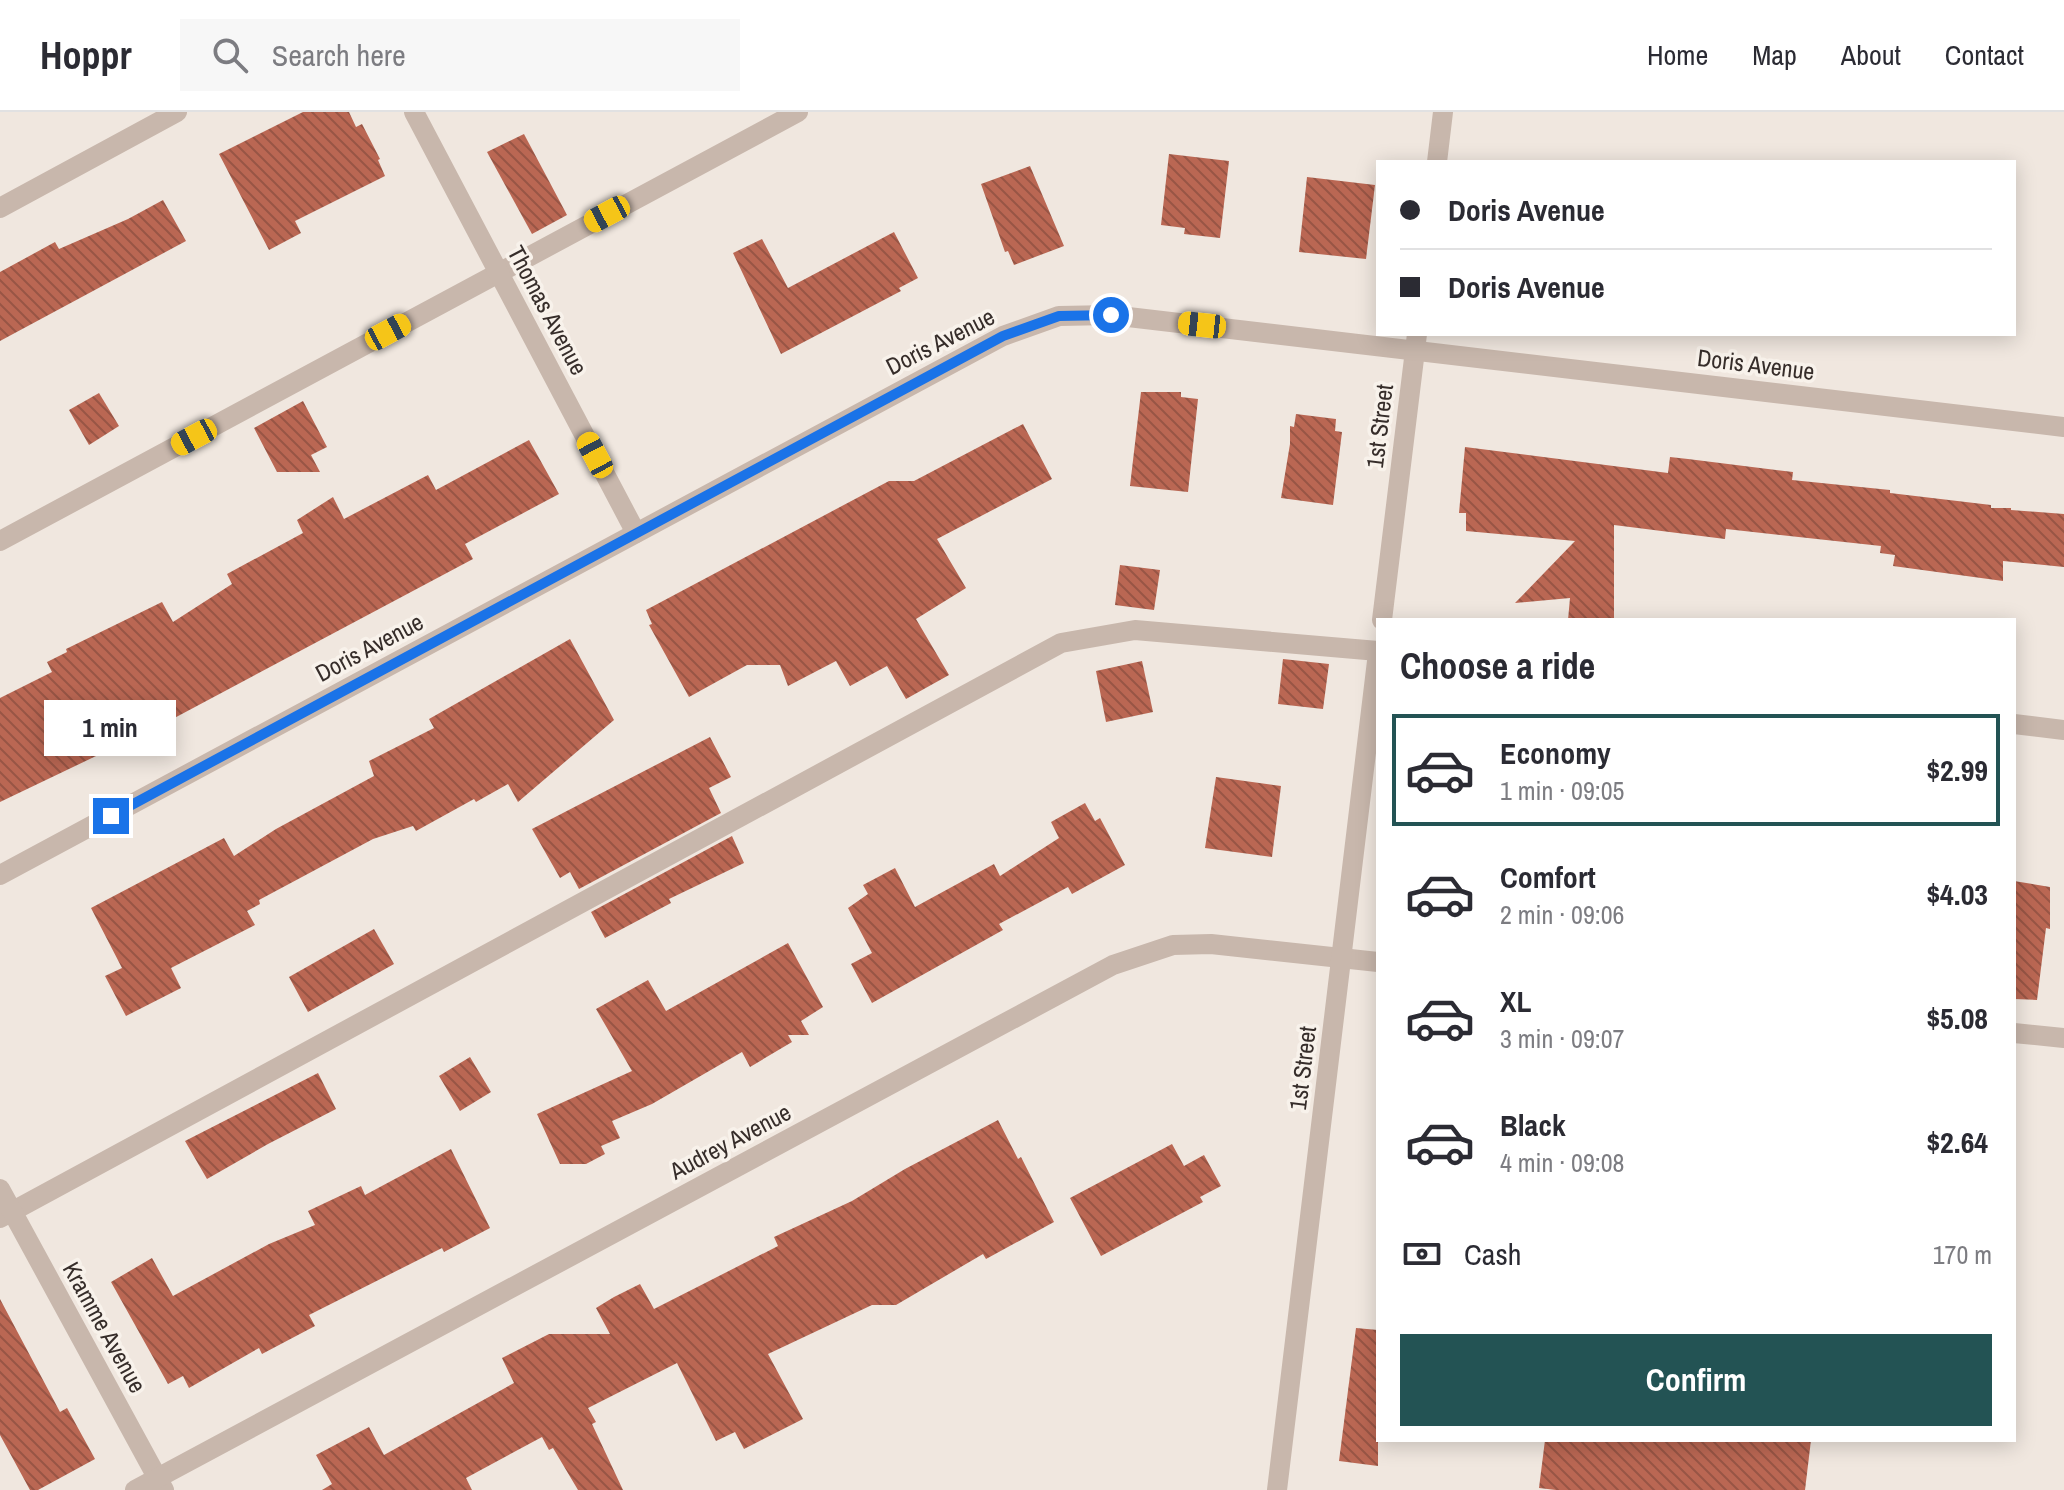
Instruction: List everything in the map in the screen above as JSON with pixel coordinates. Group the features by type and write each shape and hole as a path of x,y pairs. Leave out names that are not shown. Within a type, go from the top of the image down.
{"street":[{"path":"0,208 177,112"},
{"name":"Thomas Avenue","path":"414,112 636,533"},
{"path":"0,541 798,112"},
{"path":"1437,160 1443,112"},
{"name":"Doris Avenue","path":"0,875 1003,336 1059,316 1111,315 1416,342 2064,427"},
{"name":"1st Street","path":"1382,618 1416,342"},
{"path":"6,1214 1061,643 1135,630 1376,652"},
{"name":"1st Street","path":"1277,1490 1376,669"},
{"path":"2016,724 2064,730"},
{"name":"Audrey Avenue","path":"135,1490 160,1484 1113,965 1173,945 1211,944 1376,962"},
{"path":"2016,1033 2064,1038"},
{"name":"Kramme Avenue","path":"0,1189 6,1214 160,1484"}],"building":[{"path":"303,112 349,112 356,127 362,124 385,176 295,221 301,233 269,250 219,154"},
{"path":"524,134 567,215 532,234 487,152"},
{"path":"1169,154 1229,161 1220,238 1184,234 1185,228 1161,225"},
{"path":"1030,166 1064,246 1014,265 1008,251 1005,252 981,184"},
{"path":"1307,177 1375,185 1366,259 1299,252"},
{"path":"163,200 186,241 0,341 0,272 55,242 59,249"},
{"path":"894,232 918,278 899,288 901,291 781,354 733,253 762,239 788,288"},
{"path":"1141,392 1181,392 1181,397 1198,399 1188,492 1130,486"},
{"path":"99,393 119,426 89,445 69,410"},
{"path":"303,401 327,447 311,455 320,472 277,472 254,428"},
{"path":"1296,414 1336,419 1335,431 1342,432 1333,505 1281,498 1290,426 1294,427"},
{"path":"1023,424 1052,479 937,539 966,588 916,619 949,675 906,699 887,666 850,686 836,661 788,686 780,665 747,665 689,697 649,625 652,624 646,610 889,481 914,481"},
{"path":"529,440 559,494 465,544 473,559 165,723 0,802 0,698 52,672 47,662 67,652 66,649 162,602 173,622 232,584 227,574 303,533 297,520 333,497 344,519 428,475 436,490"},
{"path":"1465,447 1668,473 1670,457 1793,472 1792,480 1890,490 1890,493 1991,505 1991,508 2064,514 2064,567 2003,561 2003,581 1893,566 1895,555 1880,553 1881,546 1726,529 1725,539 1614,525 1614,618 1568,618 1570,598 1515,603 1575,541 1466,531 1466,513 1459,513"},
{"path":"1120,565 1160,570 1154,610 1115,605"},
{"path":"570,639 614,720 518,802 508,784 416,831 413,826 373,839 259,900 260,904 247,911 255,925 171,968 181,988 126,1016 105,976 122,968 91,908 224,838 234,856 276,829 374,776 369,761 434,728 429,719"},
{"path":"1283,659 1329,664 1323,709 1278,704"},
{"path":"1142,661 1153,712 1106,722 1096,671"},
{"path":"710,737 731,777 709,788 721,813 579,889 570,872 560,878 532,829"},
{"path":"1216,777 1281,786 1272,857 1205,848"},
{"path":"1085,803 1095,821 1100,818 1125,865 1072,894 1068,887 999,924 1003,930 872,1003 851,964 872,953 848,908 868,894 863,885 895,868 915,907 994,864 1000,876 1059,838 1051,822"},
{"path":"732,836 744,863 669,899 671,903 605,938 591,912"},
{"path":"2016,881 2050,887 2050,929 2046,928 2037,1000 2016,999"},
{"path":"374,929 394,964 308,1012 289,977"},
{"path":"788,943 823,1007 801,1021 809,1035 788,1035 792,1042 750,1067 742,1052 652,1104 612,1121 620,1138 601,1146 605,1154 586,1164 560,1164 537,1114 632,1071 596,1009 648,980 666,1011"},
{"path":"470,1057 491,1092 460,1111 439,1076"},
{"path":"318,1073 336,1109 207,1179 185,1141"},
{"path":"998,1120 1054,1222 986,1259 983,1254 896,1305 872,1305 768,1354 803,1419 744,1449 735,1432 716,1441 677,1363 588,1408 596,1422 592,1424 623,1490 578,1490 553,1448 549,1450 542,1437 466,1478 472,1490 322,1490 332,1484 316,1455 369,1427 384,1455 514,1383 502,1358 549,1334 610,1334 596,1308 614,1297 640,1284 654,1309 778,1246 774,1237 852,1201"},
{"path":"1172,1144 1184,1166 1204,1155 1221,1186 1200,1197 1203,1202 1101,1256 1070,1198"},
{"path":"451,1149 490,1228 444,1252 442,1248 309,1315 315,1326 262,1354 259,1348 189,1388 183,1376 168,1384 111,1282 152,1258 173,1296 269,1244 315,1225 308,1211 361,1186 365,1195"},
{"path":"0,1299 60,1412 67,1408 95,1459 38,1490 30,1490 0,1435"},
{"path":"1356,1328 1376,1330 1378,1466 1339,1461"},
{"path":"1545,1442 1811,1442 1805,1490 1539,1488"}],"route":[{"path":"111,816 1003,336 1059,316 1111,315"}]}
